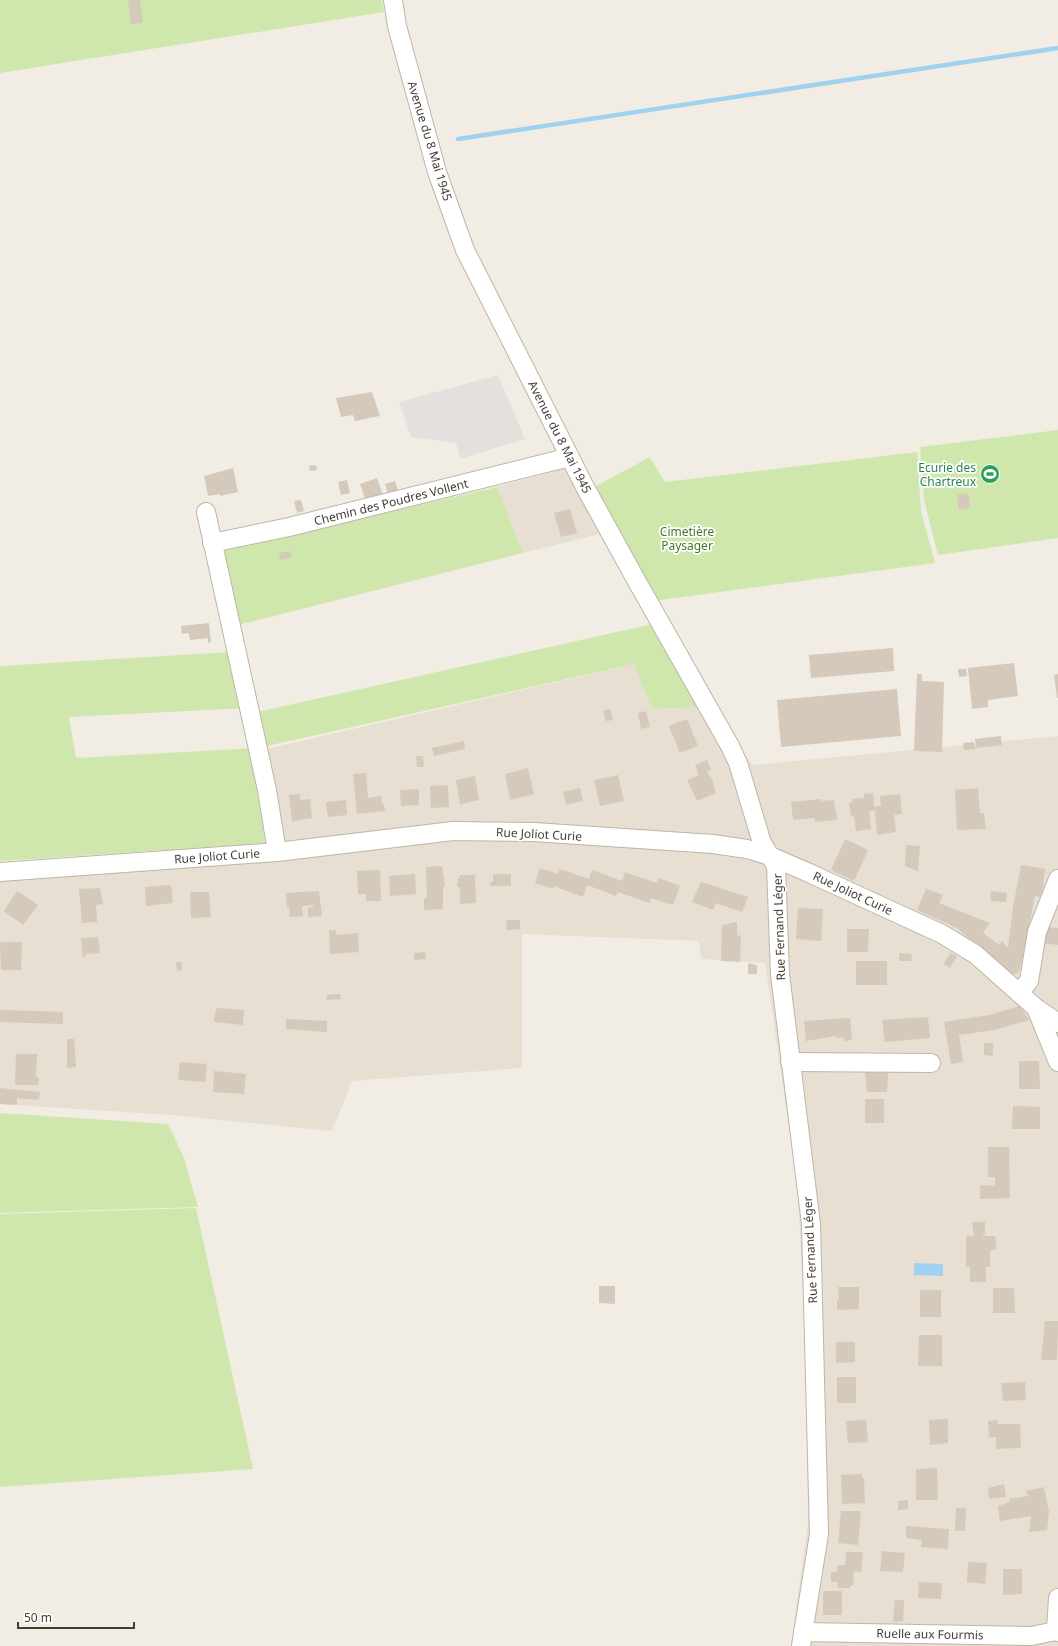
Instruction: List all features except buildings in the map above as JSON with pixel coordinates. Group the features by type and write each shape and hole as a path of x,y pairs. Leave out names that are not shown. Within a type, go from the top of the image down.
{"street":[{"name":"Avenue du 8 Mai 1945","path":"393,0 397,26 437,172 465,250 570,456 635,578 730,746 738,763 762,843 770,856"},
{"name":"Chemin des Poudres Vollent","path":"212,543 297,525 570,456"},
{"path":"206,512 267,790 276,852"},
{"name":"Rue Joliot Curie","path":"0,872 276,852 453,831 534,832 713,844 747,849 770,856 942,934 975,954 1036,1008 1058,1022"},
{"name":"Rue Fernand Léger","path":"770,856 776,866 780,974 811,1224 819,1534 802,1639"},
{"path":"1019,993 1029,981 1037,932 1058,879"},
{"path":"1036,1008 1058,1062"},
{"path":"790,1062 931,1063"},
{"path":"1057,1632 1058,1598"},
{"name":"Ruelle aux Fourmis","path":"802,1639 1031,1636 1057,1632"}],"shaded area":[{"path":"498,375 525,439 460,459 456,443 411,437 399,402"},
{"path":"567,468 600,534 523,553 497,487"},
{"path":"635,664 652,709 702,707 753,765 1058,736 1058,1646 791,1646 808,1523 806,1362 798,1190 765,963 701,959 699,941 522,934 522,1068 352,1081 332,1131 171,1115 0,1104 0,863 282,845 262,750"}],"green space":[{"path":"0,0 382,0 384,12 0,73"},
{"name":"Ecurie des Chartreux","path":"1058,430 1058,538 938,555 924,500 920,447"},
{"name":"Cimetière Paysager","path":"917,452 921,511 935,563 653,601 596,486 650,457 665,482"},
{"path":"497,487 523,553 238,625 214,553"},
{"path":"657,623 702,707 652,709 634,664 258,748 270,843 0,861 0,666 230,652 249,708 69,717 76,758 257,748 257,712"},
{"path":"0,1113 168,1124 184,1158 198,1207 0,1213"},
{"path":"196,1208 253,1469 0,1487 0,1214"}],"water":[{"path":"914,1263 943,1264 943,1276 914,1275"}],"waterway":[{"path":"458,139 1058,48"}],"place":[{"name":"Ecurie des Chartreux","path":"990,474"}]}
